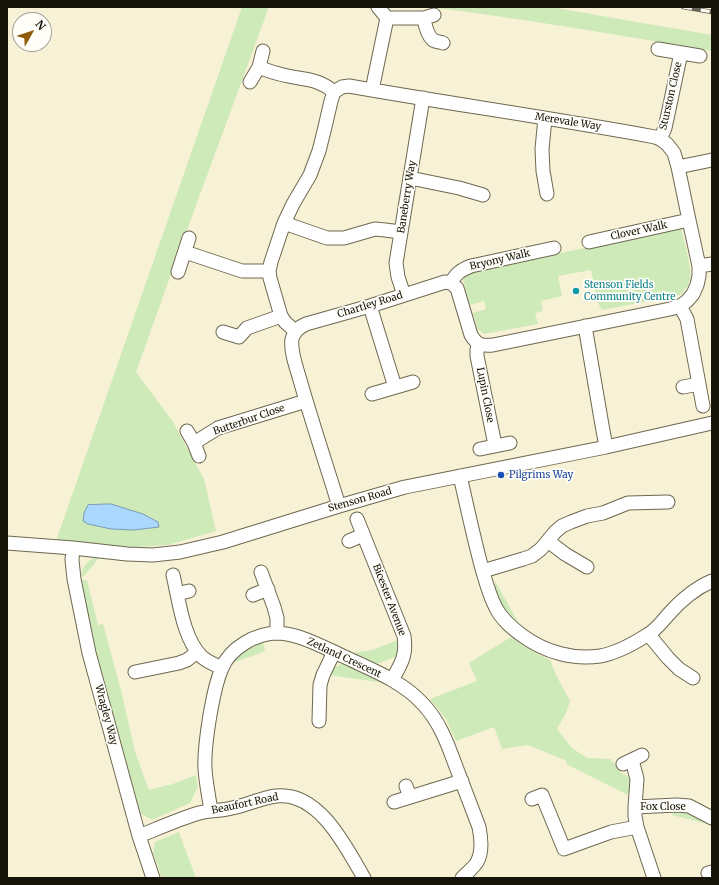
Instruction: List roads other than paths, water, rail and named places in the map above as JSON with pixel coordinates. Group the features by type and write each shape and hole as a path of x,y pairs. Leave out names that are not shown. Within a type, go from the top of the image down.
{"street":[{"path":"378,7 387,18"},
{"path":"387,18 429,16 425,24 428,32 434,40 443,43"},
{"path":"372,90 387,18"},
{"name":"Sturston Close","path":"658,49 700,56"},
{"path":"250,82 259,67 263,51"},
{"name":"Sturston Close","path":"660,139 666,128 680,53"},
{"path":"259,67 288,76 318,81 329,87 334,92 319,151 310,175 293,204 284,224 270,262 269,271 281,316 295,331 292,338 292,349 306,401 339,506"},
{"name":"Merevale Way","path":"334,92 342,87 348,86 598,126 660,139"},
{"name":"Baneberry Way","path":"404,295 398,277 396,264 423,98"},
{"path":"545,118 542,149 543,171 547,194"},
{"path":"451,283 457,288 470,335 478,344 486,346 680,306 687,301 697,286 699,266 674,153 667,144 660,139"},
{"path":"678,167 712,160"},
{"path":"410,178 459,188 483,195"},
{"name":"Clover Walk","path":"589,242 689,220"},
{"path":"284,224 327,238 344,238 375,230 401,232"},
{"path":"178,272 189,238"},
{"name":"Bryony Walk","path":"451,283 461,270 471,266 554,248"},
{"path":"185,252 242,271 269,271"},
{"path":"699,266 712,264"},
{"name":"Chartley Road","path":"295,331 300,326 306,324 370,306 445,282 451,283"},
{"path":"370,306 394,387"},
{"path":"680,306 687,319 703,406"},
{"path":"222,332 239,337 247,328 281,316"},
{"path":"585,326 606,447"},
{"name":"Lupin Close","path":"478,344 477,356 495,445"},
{"path":"372,394 413,382"},
{"path":"683,387 699,384"},
{"name":"Butterbur Close","path":"194,443 218,428 306,401"},
{"name":"Stenson Road","path":"7,543 126,554 154,555 180,552 223,542 405,487 606,447 712,423"},
{"path":"187,431 200,456"},
{"path":"480,449 510,443"},
{"path":"460,476 476,545 495,607 511,628 527,640 546,650 560,654 584,657 601,655 620,649 648,635 681,601 702,586 712,581"},
{"path":"483,571 532,556 541,549 562,526 586,516 603,513 628,503 668,502"},
{"name":"Bicester Avenue","path":"357,519 404,636 405,652 402,662 392,680"},
{"path":"349,541 363,535"},
{"path":"548,541 565,554 587,567"},
{"name":"Wragley Way","path":"73,548 72,560 74,579 89,653 139,836 154,878"},
{"path":"261,572 276,612 277,633"},
{"path":"173,575 183,593 184,623 192,643 197,652 204,658 222,668"},
{"path":"253,594 268,589"},
{"name":"Zetland Crescent","path":"211,811 205,769 206,748 213,693 222,668 233,652 249,640 268,634 277,633 303,638 406,688 430,712 443,733 479,827 481,837 481,846 477,862 462,878"},
{"path":"648,635 679,669 693,678"},
{"path":"135,672 179,663 187,660 197,652"},
{"path":"318,721 325,700 320,685 334,652"},
{"path":"632,759 637,779 635,807 637,827 654,878"},
{"path":"394,802 408,791 462,781"},
{"path":"532,799 542,795 564,849 611,832 637,827"},
{"name":"Beaufort Road","path":"139,836 200,813 232,808 256,800 277,796 291,797 301,800 315,809 330,824 347,848 358,876"},
{"name":"Fox Close","path":"635,807 677,805 689,806 712,818"}],"water":[{"path":"111,504 143,514 158,522 159,527 134,530 111,529 88,524 83,521 84,513 88,505"}],"railway":[{"path":"683,7 712,12"}],"place":[{"name":"Stenson Fields Community Centre","path":"576,291"},
{"name":"Pilgrims Way","path":"501,475"}]}
